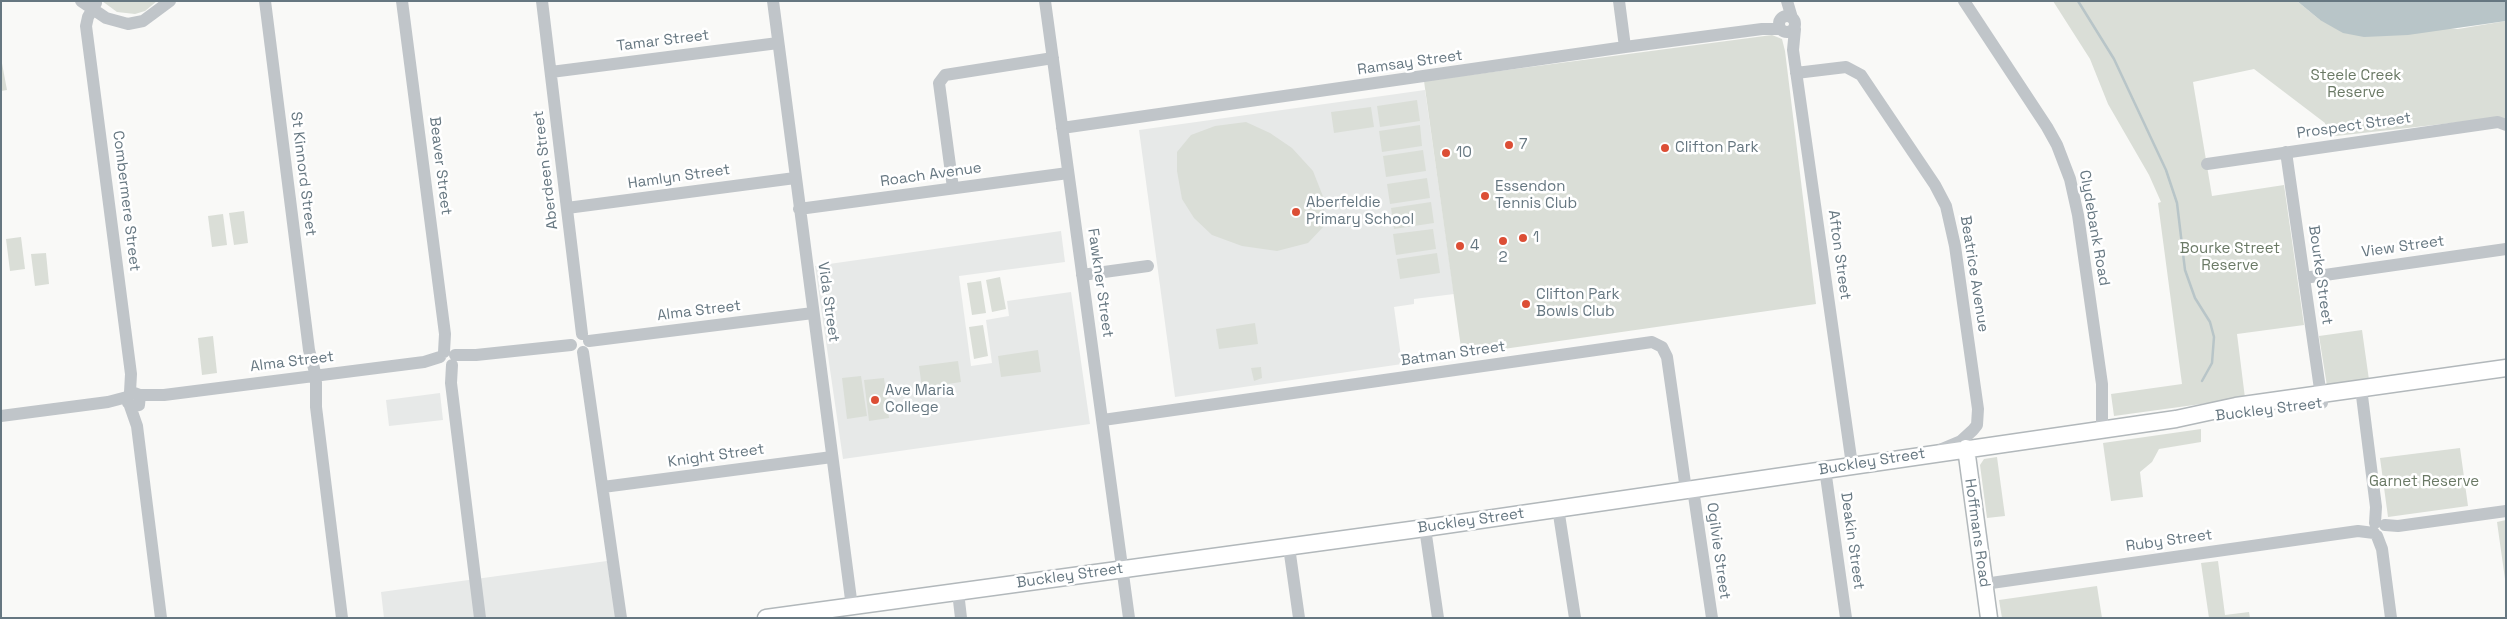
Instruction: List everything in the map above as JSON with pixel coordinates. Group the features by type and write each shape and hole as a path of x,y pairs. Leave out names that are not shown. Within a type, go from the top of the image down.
{"main road":[{"name":"Buckley Street","path":"766,618 795,616 1425,528 1930,453 2176,419 2236,406 2321,399 2506,368"},
{"name":"Buckley Street","path":"2361,393 2506,378"},
{"name":"Hoffmans Road","path":"1966,448 1989,618"}],"street":[{"path":"81,1 96,7 114,21 128,24 143,21 170,1"},
{"name":"St Kinnord Street","path":"265,1 342,618"},
{"name":"Beaver Street","path":"402,1 480,618"},
{"name":"Aberdeen Street","path":"542,1 621,618"},
{"name":"Vida Street","path":"773,1 852,607"},
{"name":"Fawkner Street","path":"1045,1 1129,618"},
{"path":"1619,1 1625,47"},
{"path":"1786,1 1786,24"},
{"name":"Clydebank Road","path":"1964,1 2047,127 2064,161 2078,215 2104,411 2102,430"},
{"name":"Combermere Street","path":"96,7 86,23 161,618"},
{"name":"Ramsay Street","path":"1062,128 1762,29 1786,24"},
{"name":"Afton Street","path":"1786,24 1793,50 1852,465"},
{"name":"Tamar Street","path":"551,72 778,43"},
{"path":"953,188 939,83 945,75 1053,58"},
{"name":"Beatrice Avenue","path":"1796,73 1838,67 1850,68 1861,75 1941,196 1949,216 1956,246 1978,409 1976,425 1968,436 1961,441 1930,453"},
{"name":"Prospect Street","path":"2207,164 2498,122 2506,125"},
{"name":"Bourke Street","path":"2286,152 2321,399"},
{"name":"Roach Avenue","path":"799,209 1068,173"},
{"name":"Hamlyn Street","path":"567,208 795,178"},
{"name":"View Street","path":"2304,278 2506,250"},
{"path":"1082,275 1148,266"},
{"name":"Alma Street","path":"1,416 448,358 571,345 575,352 585,343 813,313"},
{"name":"Batman Street","path":"1103,420 1652,342 1662,347 1667,356 1690,489"},
{"path":"2361,393 2376,507 2382,529 2382,549 2391,618"},
{"name":"Knight Street","path":"603,487 832,457"},
{"name":"Deakin Street","path":"1825,469 1846,618"},
{"name":"Ogilvie Street","path":"1690,489 1712,618"},
{"path":"1558,508 1575,618"},
{"name":"Ruby Street","path":"1984,584 2506,511"},
{"path":"1425,528 1438,618"},
{"path":"1289,547 1299,618"},
{"path":"958,592 961,618"}],"shaded area":[{"path":"2297,1 2506,1 2506,21 2408,35 2364,37 2343,33 2320,20"},
{"name":"Aberfeldie Primary School","path":"1425,90 1454,294 1414,299 1414,304 1394,307 1402,364 1175,397 1139,130"},
{"path":"1061,231 1065,262 959,276 971,366 992,363 986,320 1009,316 1007,301 1071,292 1090,424 843,459 815,266"},
{"path":"440,393 443,420 389,426 386,400"},
{"path":"607,561 616,618 384,618 381,592"}],"green space":[{"path":"102,1 157,1 145,11 135,14 117,12"},
{"path":"2053,1 2297,1 2320,20 2458,29 2506,21 2506,120 2496,118 2336,136 2326,133 2325,123 2254,69 2193,82 2212,196 2284,185 2304,325 2237,334 2245,398 2114,416 2111,394 2182,384 2158,203 2161,202 2149,175 2108,104 2090,59"},
{"name":"Clifton Park","path":"1772,35 1782,39 1785,51 1816,304 1462,355 1424,81"},
{"path":"1,58 7,90 1,91"},
{"path":"1417,100 1420,121 1380,127 1377,106"},
{"path":"1371,107 1374,127 1334,133 1331,112"},
{"path":"1246,122 1270,133 1292,148 1313,171 1324,199 1324,226 1308,243 1277,251 1242,246 1212,235 1194,218 1182,199 1177,171 1177,152 1191,135 1215,126"},
{"path":"1420,125 1422,146 1382,152 1379,131"},
{"path":"1423,150 1426,171 1386,177 1383,156"},
{"path":"1427,178 1430,198 1390,204 1387,184"},
{"path":"1431,202 1434,223 1394,229 1391,208"},
{"path":"244,211 248,243 234,245 229,213"},
{"path":"223,214 227,245 212,247 208,216"},
{"path":"1433,229 1436,249 1396,255 1393,234"},
{"path":"21,237 25,269 10,271 6,239"},
{"path":"46,253 49,284 35,286 31,254"},
{"path":"1437,253 1440,273 1400,279 1397,259"},
{"path":"1000,277 1006,309 992,312 986,280"},
{"path":"981,281 986,313 972,315 967,283"},
{"path":"1255,323 1258,344 1219,349 1216,329"},
{"path":"983,325 988,356 974,359 969,327"},
{"path":"2362,330 2369,380 2327,386 2319,336"},
{"path":"213,336 217,373 202,375 198,338"},
{"path":"1038,350 1041,372 1001,377 998,356"},
{"path":"958,361 961,382 922,388 919,366"},
{"path":"1261,367 1262,378 1254,381 1251,368"},
{"path":"861,376 867,416 847,419 842,378"},
{"path":"884,378 889,418 869,421 864,380"},
{"path":"2201,429 2201,442 2159,449 2152,462 2140,472 2143,497 2111,501 2103,443"},
{"name":"Garnet Reserve","path":"2460,448 2468,506 2388,517 2380,458"},
{"path":"1997,457 2005,516 1987,518 1980,465 1984,459"},
{"path":"2506,520 2506,579 2505,579 2497,522"},
{"path":"2218,561 2225,615 2249,612 2250,618 2209,618 2201,563"},
{"path":"2097,586 2102,618 2002,618 1999,600"}],"waterway":[{"path":"2078,1 2114,59 2166,170 2177,203 2185,270 2195,298 2210,322 2214,337 2212,363 2202,381"}],"place":[{"name":"7","path":"1509,145"},
{"name":"Clifton Park","path":"1665,148"},
{"name":"10","path":"1446,153"},
{"name":"Essendon Tennis Club","path":"1485,196"},
{"name":"Aberfeldie Primary School","path":"1296,212"},
{"name":"1","path":"1523,238"},
{"name":"2","path":"1503,241"},
{"name":"4","path":"1460,246"},
{"name":"Clifton Park Bowls Club","path":"1526,304"},
{"name":"Ave Maria College","path":"875,400"}],"park label":[{"name":"Steele Creek Reserve","path":"2356,84"},
{"name":"Bourke Street Reserve","path":"2230,258"}]}
